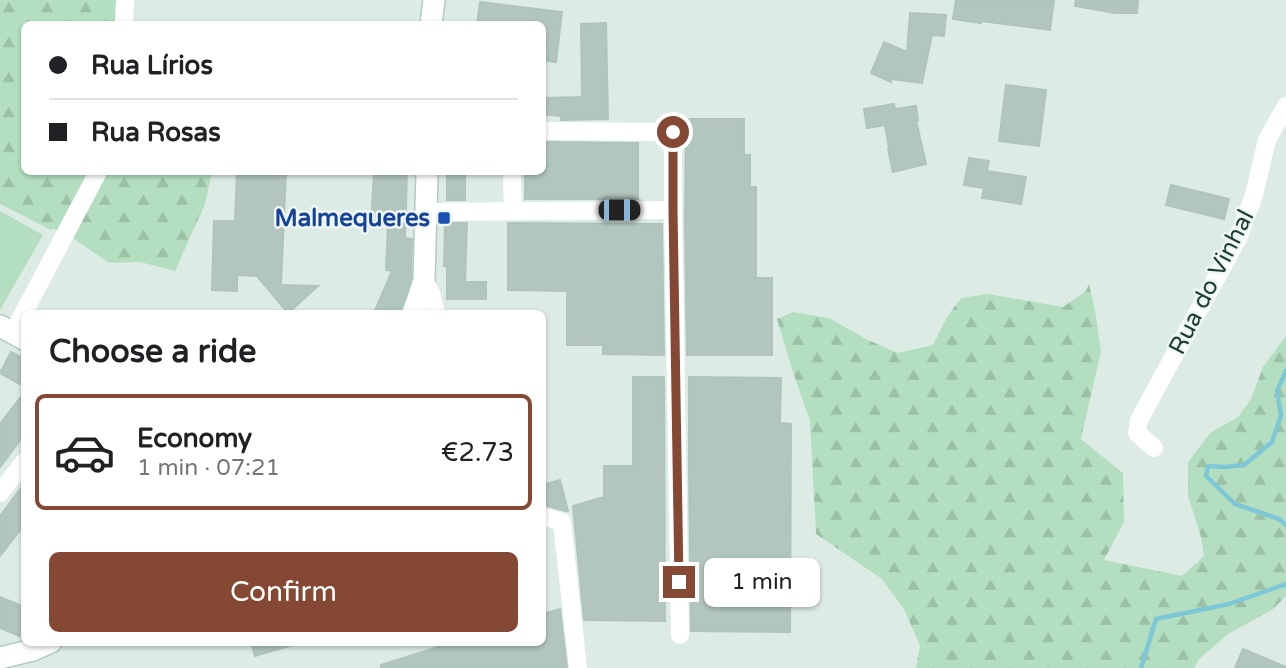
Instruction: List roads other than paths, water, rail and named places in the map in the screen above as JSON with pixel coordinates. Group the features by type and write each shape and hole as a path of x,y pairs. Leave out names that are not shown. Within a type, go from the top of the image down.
{"street":[{"path":"124,21 125,0"},
{"path":"431,21 434,0"},
{"name":"Rua do Vinhal","path":"1154,449 1137,433 1139,419 1238,238 1254,195 1267,140 1286,106"},
{"path":"546,131 673,132 680,635"},
{"path":"25,310 96,175"},
{"path":"414,310 424,281 427,175"},
{"path":"512,175 513,211"},
{"path":"426,212 673,210"},
{"path":"424,281 431,293 435,310"},
{"path":"0,493 21,466"},
{"path":"546,517 562,522 578,668"},
{"path":"9,668 0,659 42,646"}],"waterway":[{"path":"1286,371 1277,391 1281,415 1272,442 1244,465 1208,466 1206,476 1235,504 1279,519 1286,525"},
{"path":"1141,668 1156,619 1229,604 1286,584"}],"place":[{"name":"Malmequeres","path":"444,218"}]}
